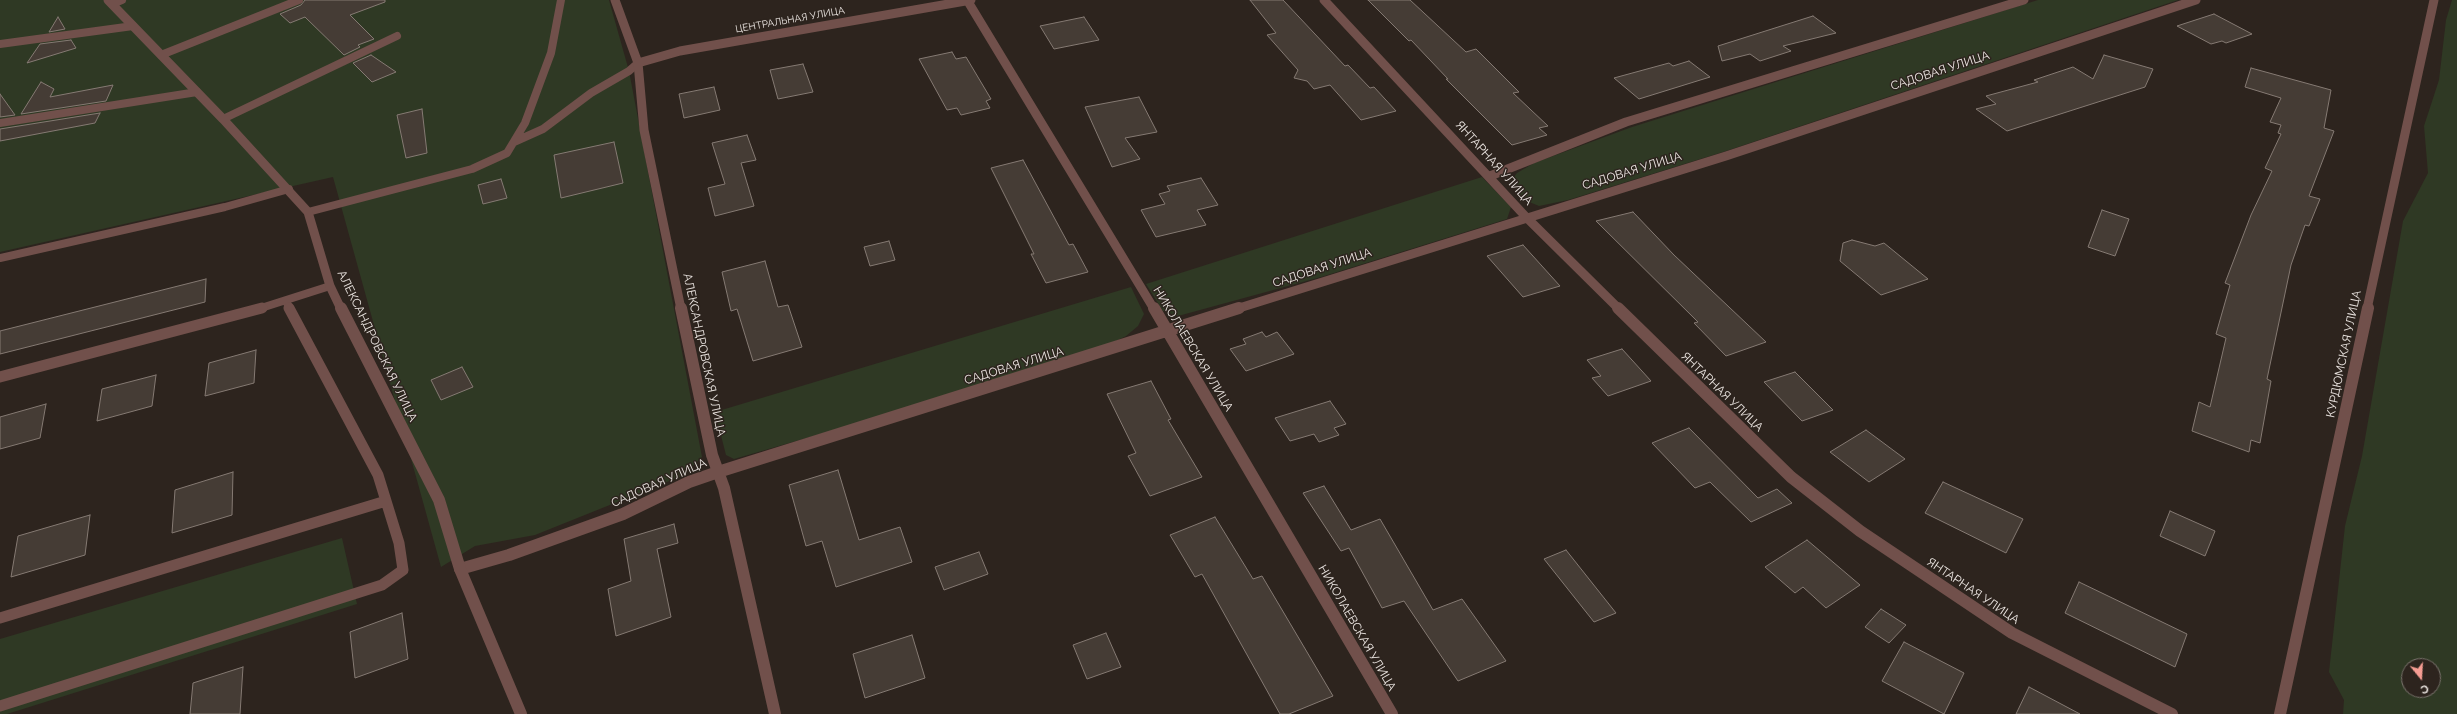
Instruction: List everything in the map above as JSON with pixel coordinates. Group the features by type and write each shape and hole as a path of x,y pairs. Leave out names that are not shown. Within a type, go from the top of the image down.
{"street":[{"name":"АЛЕКСАНДРОВСКАЯ УЛИЦА","path":"615,0 638,63 644,130 711,447 724,488 775,714"},
{"name":"ЦЕНТРАЛЬНАЯ УЛИЦА","path":"638,63 680,51 969,0"},
{"name":"НИКОЛАЕВСКАЯ УЛИЦА","path":"969,0 1168,331 1392,714"},
{"name":"ЯНТАРНАЯ УЛИЦА","path":"1324,0 1490,176 1526,217 1791,477 1860,531 2012,633 2172,714"},
{"path":"1490,176 1626,122 2024,0"},
{"name":"САДОВАЯ УЛИЦА","path":"460,569 509,555 623,514 689,482 718,472 1526,217 1726,156 2196,0"},
{"name":"КУРДЮМСКАЯ УЛИЦА","path":"2280,714 2434,0"},
{"name":"АЛЕКСАНДРОВСКАЯ УЛИЦА","path":"114,1 133,26 289,189 308,212 330,286 439,500 460,569 521,714"}],"lane":[{"path":"161,55 299,0"},
{"path":"308,212 472,169 507,153 525,123 551,53 561,0"},
{"path":"0,44 133,26"},
{"path":"223,119 397,36"},
{"path":"514,142 543,129 591,93 629,71 638,63"},
{"path":"0,123 197,92"},
{"path":"0,258 225,207 289,189"},
{"path":"0,377 286,300 330,286"},
{"path":"0,706 382,585 403,570 399,543 378,475 286,300"},
{"path":"0,618 386,501"}],"green space":[{"path":"0,0 609,0 629,71 702,457 682,476 535,535 475,546 441,567 333,177 0,252"},
{"path":"2038,0 2178,0 1723,152 1568,200 1539,206 1522,199 1510,182 1517,173 1534,163 1632,127"},
{"path":"2452,0 2457,0 2457,714 2343,714 2344,700 2329,672 2345,526 2362,456 2403,221 2428,173 2424,126 2439,80 2446,20"},
{"path":"1482,177 1511,207 1507,219 1321,277 1178,316 1163,311 1146,284"},
{"path":"1131,287 1144,314 1138,326 1126,336 1112,343 893,413 734,459 726,455 715,412"},
{"path":"342,538 357,604 7,714 0,714 0,639"}],"building":[{"path":"305,0 385,0 385,2 350,15 374,39 358,45 360,47 344,55 305,17 290,23 280,14 301,5"},
{"path":"1250,0 1283,0 1345,66 1348,65 1370,88 1374,87 1396,111 1361,120 1330,85 1314,89 1307,81 1294,78 1298,70 1267,35 1276,33"},
{"path":"1368,0 1410,0 1466,52 1476,49 1519,92 1513,93 1548,126 1539,128 1547,135 1512,145 1446,79 1448,79 1411,40 1409,41"},
{"path":"2214,14 2252,34 2226,43 2222,41 2211,44 2177,26"},
{"path":"1813,16 1836,33 1783,46 1791,51 1760,61 1750,54 1722,61 1718,46"},
{"path":"58,17 65,29 49,32"},
{"path":"1084,17 1099,40 1054,49 1040,26"},
{"path":"71,40 76,48 27,63 40,44"},
{"path":"952,52 956,59 966,57 991,99 986,101 990,108 961,115 957,108 947,110 919,59"},
{"path":"371,55 396,72 372,82 353,63"},
{"path":"2104,55 2153,69 2145,87 2007,131 1976,109 1996,104 1986,96 2038,82 2034,80 2073,67 2093,79"},
{"path":"1689,61 1710,77 1639,99 1614,78 1669,63 1673,66"},
{"path":"803,64 813,92 778,99 770,70"},
{"path":"2251,68 2331,90 2324,128 2334,131 2309,196 2320,199 2309,226 2305,225 2291,265 2267,379 2271,381 2260,443 2251,440 2249,452 2192,431 2199,402 2210,407 2226,338 2216,334 2230,285 2225,283 2251,215 2272,171 2265,168 2281,134 2278,133 2281,125 2270,122 2281,98 2245,87"},
{"path":"41,82 54,89 50,97 113,85 106,101 21,114"},
{"path":"714,87 720,110 684,118 679,94"},
{"path":"0,94 15,115 0,117"},
{"path":"1139,97 1157,132 1125,138 1140,159 1112,167 1085,107"},
{"path":"422,109 427,153 406,158 397,115"},
{"path":"100,113 95,123 0,141 0,129"},
{"path":"747,135 756,160 741,163 754,206 715,216 708,188 725,184 712,143"},
{"path":"614,142 623,183 561,198 554,155"},
{"path":"1023,160 1069,245 1073,244 1088,272 1046,283 1031,254 1034,254 991,168"},
{"path":"1201,178 1218,205 1197,210 1206,225 1156,237 1141,210 1165,204 1159,194 1170,191 1167,186"},
{"path":"501,179 507,198 483,204 478,185"},
{"path":"2102,210 2129,219 2115,256 2088,247"},
{"path":"1633,212 1674,255 1766,342 1726,356 1694,323 1698,322 1596,221"},
{"path":"1852,240 1875,246 1884,243 1928,279 1881,295 1840,261 1843,243"},
{"path":"889,241 895,260 870,266 864,247"},
{"path":"1523,245 1560,286 1523,297 1487,256"},
{"path":"765,261 778,307 788,305 802,347 753,361 737,309 731,311 722,272"},
{"path":"206,279 205,302 0,354 0,331"},
{"path":"1262,332 1266,337 1277,332 1294,354 1246,371 1230,349 1246,344 1243,339"},
{"path":"1622,349 1651,381 1608,396 1592,378 1601,376 1587,360"},
{"path":"256,350 254,383 205,396 209,363"},
{"path":"462,367 473,387 441,400 431,380"},
{"path":"1795,372 1833,410 1802,421 1764,382"},
{"path":"156,375 152,406 97,421 102,389"},
{"path":"1151,381 1171,419 1168,420 1202,477 1150,496 1128,456 1136,453 1107,394"},
{"path":"1330,401 1346,424 1334,428 1339,435 1319,442 1314,434 1290,441 1275,418"},
{"path":"46,404 40,438 0,449 0,417"},
{"path":"1689,428 1758,498 1777,489 1792,503 1751,522 1710,482 1695,488 1652,443"},
{"path":"1866,430 1905,459 1869,482 1830,452"},
{"path":"838,470 859,540 900,527 912,562 836,587 822,541 806,546 789,485"},
{"path":"233,472 232,515 172,533 175,490"},
{"path":"1943,482 2023,519 2006,553 1925,513"},
{"path":"1324,486 1351,530 1380,519 1433,610 1462,599 1506,661 1458,681 1404,601 1382,608 1349,548 1341,551 1303,493"},
{"path":"2170,511 2215,531 2205,556 2160,536"},
{"path":"90,515 85,555 11,577 18,536"},
{"path":"1215,517 1253,579 1262,576 1333,696 1289,714 1280,714 1202,574 1195,577 1170,535"},
{"path":"674,524 678,543 657,549 671,617 616,636 608,589 631,581 624,539"},
{"path":"1807,540 1860,585 1826,608 1803,587 1795,593 1765,567"},
{"path":"1566,550 1616,613 1594,622 1544,559"},
{"path":"979,552 988,574 944,590 935,567"},
{"path":"2079,582 2187,634 2175,667 2065,613"},
{"path":"1881,609 1906,625 1889,643 1865,627"},
{"path":"402,613 408,659 355,678 350,632"},
{"path":"1106,633 1121,667 1087,679 1073,645"},
{"path":"912,635 925,678 865,698 853,654"},
{"path":"1904,642 1964,673 1944,714 1882,681"},
{"path":"243,667 240,714 190,714 193,683"},
{"path":"2029,687 2080,714 2016,714"}]}
